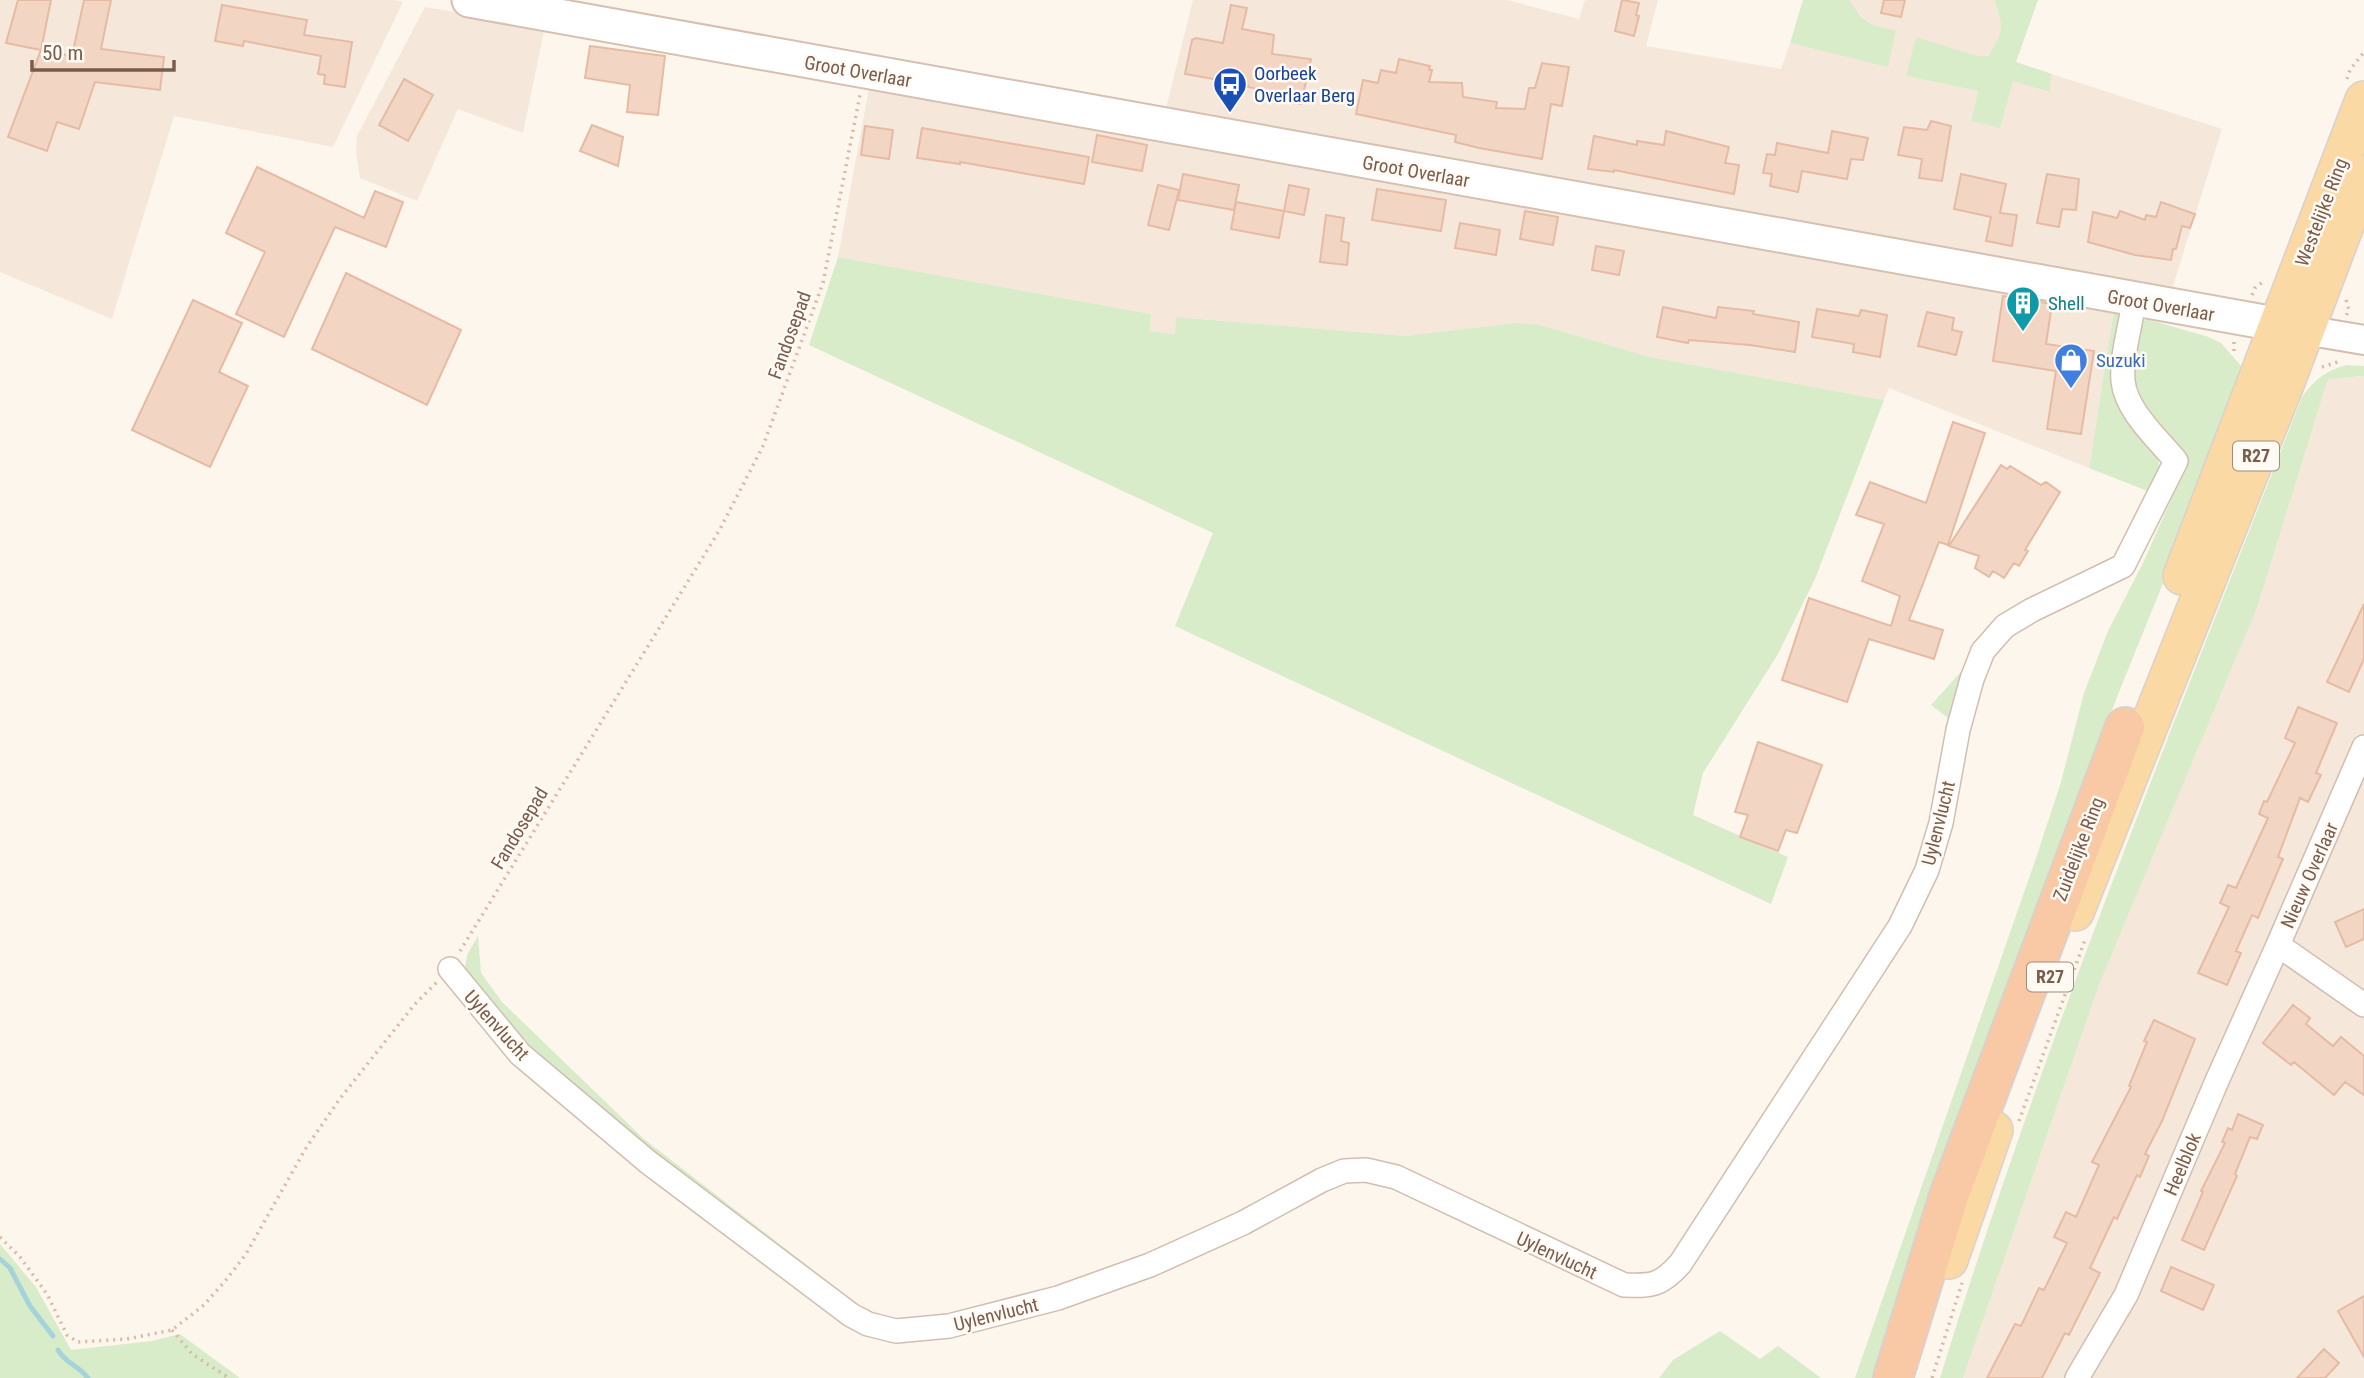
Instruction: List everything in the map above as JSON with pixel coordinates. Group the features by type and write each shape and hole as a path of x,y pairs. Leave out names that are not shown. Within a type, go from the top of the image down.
{"highway":[{"name":"Zuidelijke Ring","path":"1893,1378 1949,1196 2124,727"}],"main road":[{"name":"Groot Overlaar","path":"469,0 2292,327"},
{"name":"Westelijke Ring","path":"2292,327 2364,100"},
{"name":"Westelijke Ring","path":"2292,327 2364,175"},
{"name":"Zuidelijke Ring","path":"2124,727 2262,366 2292,327"},
{"name":"Zuidelijke Ring","path":"1912,1378 1965,1211 2019,1060 2292,327"}],"street":[{"name":"Uylenvlucht","path":"450,969 520,1054 648,1162 851,1315 868,1324 896,1331 925,1330 1058,1298 1150,1265 1243,1223 1344,1171 1366,1170 1396,1177 1624,1285 1652,1286 1671,1274 1680,1264 1900,926 1927,870 1938,835 1958,730 1983,651 2005,626 2123,566 2176,461 2136,412 2126,394 2123,379 2134,300"},
{"name":"Groot Overlaar","path":"2292,327 2364,340"},
{"name":"Nieuw Overlaar","path":"2364,747 2278,946 2364,1005"},
{"name":"Heelblok","path":"2077,1378 2126,1295 2216,1083 2278,946"}],"path":[{"name":"Fandosepad","path":"0,1237 20,1257 47,1294 67,1335 78,1342 127,1339 172,1330 204,1305 246,1254 306,1148 339,1100 414,1005 450,969 712,542 763,446 823,283 864,72"},
{"path":"2228,345 2248,363 2262,366"},
{"path":"172,1330 192,1353 229,1378"}],"shaded area":[{"path":"0,0 403,2 333,147 174,116 112,319 0,272"},
{"path":"1193,0 1507,0 1579,19 1585,0 1658,0 1646,46 1781,69 1790,43 1888,66 1875,28 1855,10 1850,0 1994,0 2003,29 1998,42 1987,56 1911,57 1906,76 1978,91 1971,120 2013,80 2048,92 2052,74 2222,129 2173,286 2083,279 1658,196 1165,112"},
{"path":"425,7 545,26 523,133 458,109 417,201 360,178 356,152 357,136"},
{"path":"869,88 2114,310 2089,468 1889,388 1884,400 1650,357 1540,325 1406,336 1177,317 1175,334 1150,331 1151,314 838,257"},
{"path":"2364,376 2364,1378 1963,1378 2099,985 2257,608 2328,379"}],"green space":[{"path":"1803,0 1850,0 1868,22 1896,30 1888,67 1790,43"},
{"path":"1994,0 2038,0 2016,62 2052,74 2049,92 2013,81 2000,128 1971,121 1978,91 1906,76 1916,37 1977,56 1988,56 2001,29"},
{"path":"838,257 1151,314 1150,331 1175,334 1176,317 1406,336 1517,323 1540,325 1650,357 1884,400 1815,579 1778,654 1703,773 1693,815 1788,857 1771,904 1175,626 1213,533 809,345"},
{"path":"2114,310 2121,311 2117,383 2156,451 2159,464 2159,477 2150,492 2089,468"},
{"path":"2146,319 2221,343 2242,367 2241,377 2246,378 2117,697 1968,1094 1875,1378 1855,1378 2035,861 2061,782 2084,693 2108,631 2143,563 2186,466 2145,411 2133,389 2131,372 2140,325"},
{"path":"2347,365 2364,366 2364,376 2328,379 2257,608 2099,985 1963,1378 1940,1378 2022,1130 2066,1007 2302,397 2321,376"},
{"path":"1967,665 1957,687 1948,718 1931,705"},
{"path":"478,936 481,973 502,1002 644,1139 861,1307 885,1322 862,1318 523,1050 465,969 467,955"},
{"path":"0,1244 36,1287 71,1350 152,1341 180,1334 240,1378 0,1378"},
{"path":"1720,1331 1760,1359 1778,1346 1821,1378 1659,1378 1673,1360"}],"building":[{"path":"18,0 51,0 41,50 6,43"},
{"path":"84,0 111,0 101,49 164,57 160,90 95,82 79,129 57,122 47,151 8,137 41,50 72,56"},
{"path":"1622,0 1639,3 1634,36 1615,31"},
{"path":"1884,0 1905,0 1901,17 1881,13"},
{"path":"222,5 307,20 304,35 352,42 345,87 324,84 325,75 318,74 321,56 244,41 243,46 215,41"},
{"path":"1231,5 1247,8 1242,29 1274,35 1272,54 1311,59 1301,104 1283,102 1284,95 1248,85 1185,74 1192,40 1196,38 1223,43"},
{"path":"590,46 665,56 658,115 627,112 630,85 585,78"},
{"path":"1399,59 1430,66 1429,70 1432,70 1429,82 1462,83 1463,97 1497,102 1496,108 1525,109 1529,88 1535,88 1542,63 1569,67 1562,106 1551,104 1542,159 1479,148 1455,142 1456,135 1356,114 1363,80 1378,83 1381,70 1396,73"},
{"path":"404,79 433,95 408,141 379,125"},
{"path":"1931,121 1951,126 1942,181 1919,178 1922,159 1898,155 1904,127 1927,130"},
{"path":"592,125 623,137 618,166 580,151"},
{"path":"865,126 893,130 889,159 861,155"},
{"path":"922,128 1089,157 1084,184 960,162 917,158"},
{"path":"1666,131 1729,147 1725,163 1739,165 1734,194 1614,170 1588,169 1594,136 1637,145 1637,141 1664,145"},
{"path":"1832,131 1868,138 1863,160 1851,159 1847,179 1802,171 1798,192 1770,186 1772,174 1763,173 1767,154 1775,155 1777,143 1828,153"},
{"path":"1097,135 1147,145 1142,171 1092,162"},
{"path":"257,167 364,218 375,191 403,202 386,247 335,227 284,337 236,314 265,252 226,233"},
{"path":"1183,174 1239,185 1234,210 1178,200"},
{"path":"1961,174 2006,184 2000,213 2017,215 2012,246 1986,241 1991,217 1954,209"},
{"path":"2047,174 2079,179 2076,210 2062,209 2059,227 2037,223"},
{"path":"1158,185 1179,190 1169,230 1148,225"},
{"path":"1289,185 1309,189 1304,215 1284,211"},
{"path":"1377,189 1446,200 1441,231 1372,220"},
{"path":"1236,202 1284,211 1279,238 1231,229"},
{"path":"2161,202 2195,214 2190,228 2182,226 2171,260 2135,255 2088,242 2093,212 2117,218 2120,211 2145,220 2146,215 2156,217"},
{"path":"1525,211 1558,217 1553,245 1520,239"},
{"path":"1326,215 1344,218 1341,241 1349,243 1347,265 1320,262"},
{"path":"1460,223 1500,230 1496,255 1455,248"},
{"path":"1596,246 1624,251 1619,275 1592,270"},
{"path":"346,273 461,330 427,405 312,349"},
{"path":"2003,296 2052,304 2046,344 2094,351 2081,434 2047,429 2056,371 1993,361"},
{"path":"193,300 242,323 219,372 248,386 210,467 132,430"},
{"path":"1663,307 1716,318 1718,307 1754,311 1753,314 1799,322 1795,352 1750,345 1689,340 1688,343 1657,337"},
{"path":"1817,309 1859,316 1861,310 1887,315 1880,357 1853,352 1854,344 1812,337"},
{"path":"1927,312 1954,318 1952,330 1962,332 1956,355 1918,346"},
{"path":"1953,422 1985,433 1948,545 1939,542 1909,620 1943,630 1934,659 1869,639 1847,702 1782,680 1809,598 1891,626 1900,596 1862,581 1884,524 1856,515 1870,482 1926,503"},
{"path":"2001,465 2007,469 2010,466 2041,485 2046,482 2060,492 2025,550 2028,551 2019,566 2014,563 2004,578 1993,571 1989,577 1975,568 1979,556 1949,546"},
{"path":"2364,604 2364,659 2349,692 2327,682"},
{"path":"2298,707 2337,723 2316,773 2321,775 2308,802 2300,798 2278,857 2283,859 2258,918 2252,915 2236,951 2241,953 2227,985 2198,973 2229,907 2220,903 2228,885 2236,888 2268,818 2259,814 2295,743 2285,738"},
{"path":"1758,742 1822,765 1797,833 1786,830 1778,851 1740,837 1748,815 1735,812"},
{"path":"2364,909 2364,939 2346,947 2335,922"},
{"path":"2293,1005 2310,1018 2306,1024 2333,1046 2341,1037 2364,1056 2364,1095 2345,1082 2334,1095 2294,1062 2291,1065 2263,1043"},
{"path":"2154,1020 2195,1039 2162,1121 2145,1154 2149,1156 2140,1177 2137,1175 2090,1268 2100,1273 2069,1335 2065,1333 2042,1378 1987,1378 2015,1324 2021,1326 2039,1288 2044,1290 2067,1243 2054,1237 2066,1212 2076,1217 2099,1165 2092,1162 2131,1087 2129,1086 2147,1042 2144,1041"},
{"path":"2238,1114 2263,1125 2257,1139 2250,1137 2235,1174 2237,1176 2204,1250 2182,1240 2203,1192 2201,1191 2225,1143 2222,1142 2228,1128 2232,1130"},
{"path":"2171,1267 2214,1285 2203,1310 2161,1291"},
{"path":"2364,1296 2364,1357 2338,1311"},
{"path":"2324,1349 2339,1363 2325,1378 2297,1378"}],"waterway":[{"path":"0,1259 10,1268 30,1306 53,1336"},
{"path":"58,1350 88,1378"}],"place":[{"name":"Oorbeek Overlaar Berg","path":"1230,114"},
{"name":"Shell","path":"2023,333"},
{"name":"Suzuki","path":"2071,390"}]}
